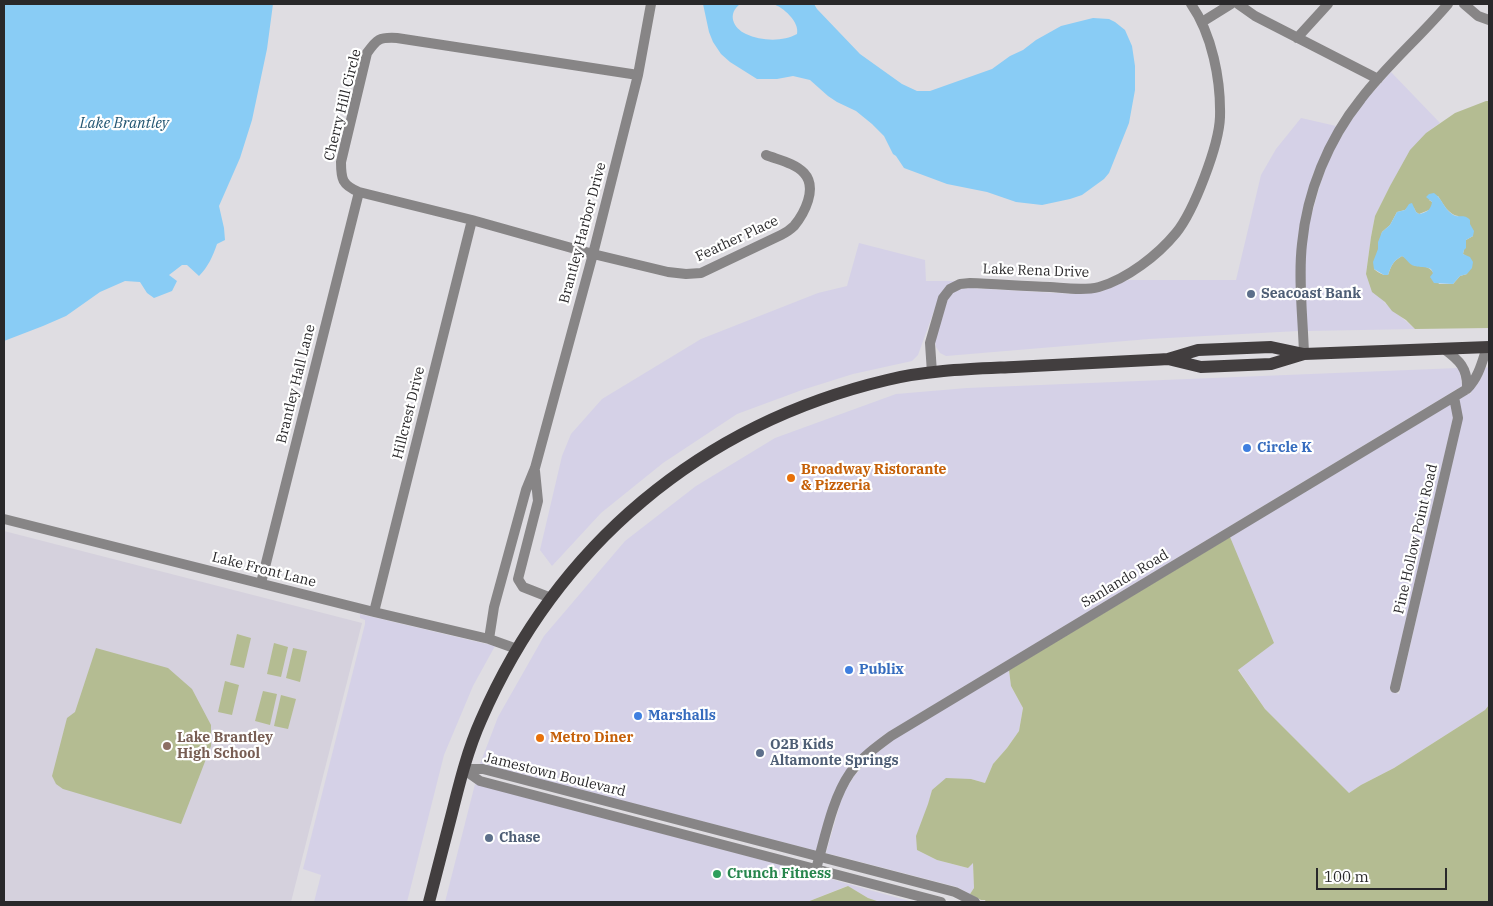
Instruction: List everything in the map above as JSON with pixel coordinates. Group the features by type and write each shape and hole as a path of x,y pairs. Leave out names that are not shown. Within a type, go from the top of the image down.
{"main road":[{"path":"429,902 463,769 480,720 500,679 532,625 550,598 595,545 632,509 682,470 730,440 784,414 834,395 886,380 932,373 979,368 1168,359 1201,367 1271,364 1304,354 1488,347"}],"street":[{"name":"Brantley Harbor Drive","path":"489,639 494,607 526,490 535,468 593,254 638,75 651,4"},
{"name":"Lake Rena Drive","path":"932,373 930,343 938,310 943,298 950,289 960,284 970,283 1074,289 1098,287 1127,275 1157,252 1177,233 1206,172 1216,143 1220,118 1219,84 1211,47 1202,22 1192,4"},
{"path":"1202,22 1231,4"},
{"path":"1238,4 1255,16 1378,79"},
{"path":"1297,38 1328,4"},
{"path":"1304,354 1302,245 1312,196 1321,168 1342,125 1361,99 1448,4"},
{"path":"1464,4 1478,16 1489,20"},
{"name":"Cherry Hill Circle","path":"593,254 472,220 359,192 348,187 341,176 341,162 367,53 374,43 383,38 406,39 638,75"},
{"name":"Feather Place","path":"593,254 668,272 701,273 781,236 792,228 800,217 808,200 810,189 808,179 795,166 766,155"},
{"name":"Brantley Hall Lane","path":"261,583 359,192"},
{"name":"Hillcrest Drive","path":"374,612 472,220"},
{"name":"Sanlando Road","path":"816,869 838,795 851,773 868,754 890,736 1467,389 1474,382 1478,374 1488,347"},
{"path":"1444,349 1457,359 1464,368 1468,379 1467,389"},
{"name":"Pine Hollow Point Road","path":"1395,688 1458,418 1454,397"},
{"name":"Brantley Harbor Drive","path":"535,468 538,501 518,579 523,587 550,598"},
{"name":"Lake Front Lane","path":"4,519 489,639 517,649"},
{"name":"Jamestown Boulevard","path":"463,769 483,769 955,892 975,902"},
{"name":"Jamestown Boulevard","path":"463,769 480,781 941,902"}],"shaded area":[{"path":"1391,72 1440,123 1426,133 1390,186 1375,216 1366,274 1385,303 1415,329 1307,331 1306,245 1310,220 1322,178 1331,155 1346,128 1364,102"},
{"path":"1301,118 1336,126 1313,174 1298,331 1149,339 946,356 940,353 936,347 935,341 947,301 952,293 961,289 1074,294 1100,292 1128,280 1236,280 1261,175 1276,149"},
{"path":"859,243 925,260 926,281 956,281 946,286 939,297 918,355 912,361 853,374 737,414 663,463 601,513 552,566 540,550 562,456 571,434 602,399 701,339 818,293 847,286"},
{"path":"1489,367 1489,705 1485,710 1394,768 1349,793 1265,709 1238,669 1230,537 1451,404 1453,418 1390,691 1399,694 1462,419 1459,399 1471,394 1485,368"},
{"path":"1458,368 1462,386 885,734 865,750 817,851 480,764 498,717 544,636 625,541 696,486 775,438 896,394 967,388"},
{"name":"Lake Brantley High School","path":"4,531 362,623 291,902 4,902"},
{"path":"360,614 495,646 473,686 444,755 407,902 314,902 321,875 303,869 365,624 365,620 360,618"},
{"path":"1009,670 1011,686 1023,708 1019,731 993,764 985,783 971,779 932,790 917,850 937,860 968,868 973,862 974,888 970,894 957,887 826,853 842,797 854,776 871,758 893,740"},
{"path":"475,784 815,874 913,902 880,902 868,898 847,886 807,902 445,902"}],"green space":[{"path":"1489,101 1489,328 1415,329 1372,292 1366,274 1371,237 1375,216 1410,150 1426,133 1455,113","holes":["1438,196 1444,206 1458,216 1473,236 1466,240 1463,254 1466,256 1467,274 1460,276 1453,284 1439,284 1431,270 1415,266 1402,256 1393,264 1388,275 1381,274 1374,269 1382,232 1390,225 1397,212 1408,207 1414,208 1419,214 1429,210 1432,207 1432,202 1429,200"]},
{"path":"1230,537 1274,643 1238,670 1265,709 1349,793 1394,768 1485,710 1489,705 1489,902 986,902 970,894 974,888 973,863 968,868 937,860 917,850 916,836 932,790 946,778 971,779 985,783 993,764 1019,731 1023,708 1011,686 1009,670"},
{"path":"237,634 251,638 244,668 230,665"},
{"path":"274,643 288,647 281,677 267,674"},
{"path":"96,648 168,668 192,689 211,725 211,746 181,824 63,789 56,784 52,776 67,718 75,712"},
{"path":"293,648 307,651 300,682 286,678"},
{"path":"225,681 239,685 232,715 218,712"},
{"path":"263,691 277,694 270,725 255,721"},
{"path":"281,695 296,699 288,729 274,726"},
{"path":"848,886 868,898 880,902 807,902"}],"water":[{"name":"Lake Brantley","path":"4,4 273,4 267,49 252,120 240,158 219,206 225,240 217,244 210,261 202,273 199,276 187,265 182,265 169,275 177,281 172,291 154,298 147,293 140,282 125,281 100,292 66,316 4,341"},
{"path":"703,4 740,4 733,16 735,25 746,34 772,40 791,37 797,34 796,25 790,16 773,4 814,4 860,54 902,84 917,91 930,91 992,69 1010,56 1061,26 1093,18 1109,19 1125,30 1132,46 1135,66 1135,90 1129,123 1109,173 1082,195 1042,205 1016,202 987,192 947,184 904,168 893,154 884,136 872,124 856,111 828,96 810,80 793,76 777,79 757,79 730,62 721,54 713,42"},
{"path":"1434,193 1452,214 1466,217 1470,220 1474,231 1473,236 1466,240 1466,248 1463,254 1470,257 1473,262 1472,268 1467,274 1460,276 1453,284 1434,283 1430,277 1433,273 1431,269 1413,265 1402,256 1393,264 1388,275 1384,275 1374,269 1373,262 1382,232 1390,225 1397,212 1405,210 1412,203 1419,214 1426,212 1431,207 1432,202 1426,197"}],"place":[{"name":"Seacoast Bank","path":"1251,294"},
{"name":"Circle K","path":"1247,448"},
{"name":"Broadway Ristorante & Pizzeria","path":"791,478"},
{"name":"Publix","path":"849,670"},
{"name":"Marshalls","path":"638,716"},
{"name":"Metro Diner","path":"540,738"},
{"name":"Lake Brantley High School","path":"167,746"},
{"name":"O2B Kids Altamonte Springs","path":"760,753"},
{"name":"Chase","path":"489,838"},
{"name":"Crunch Fitness","path":"717,874"}]}
